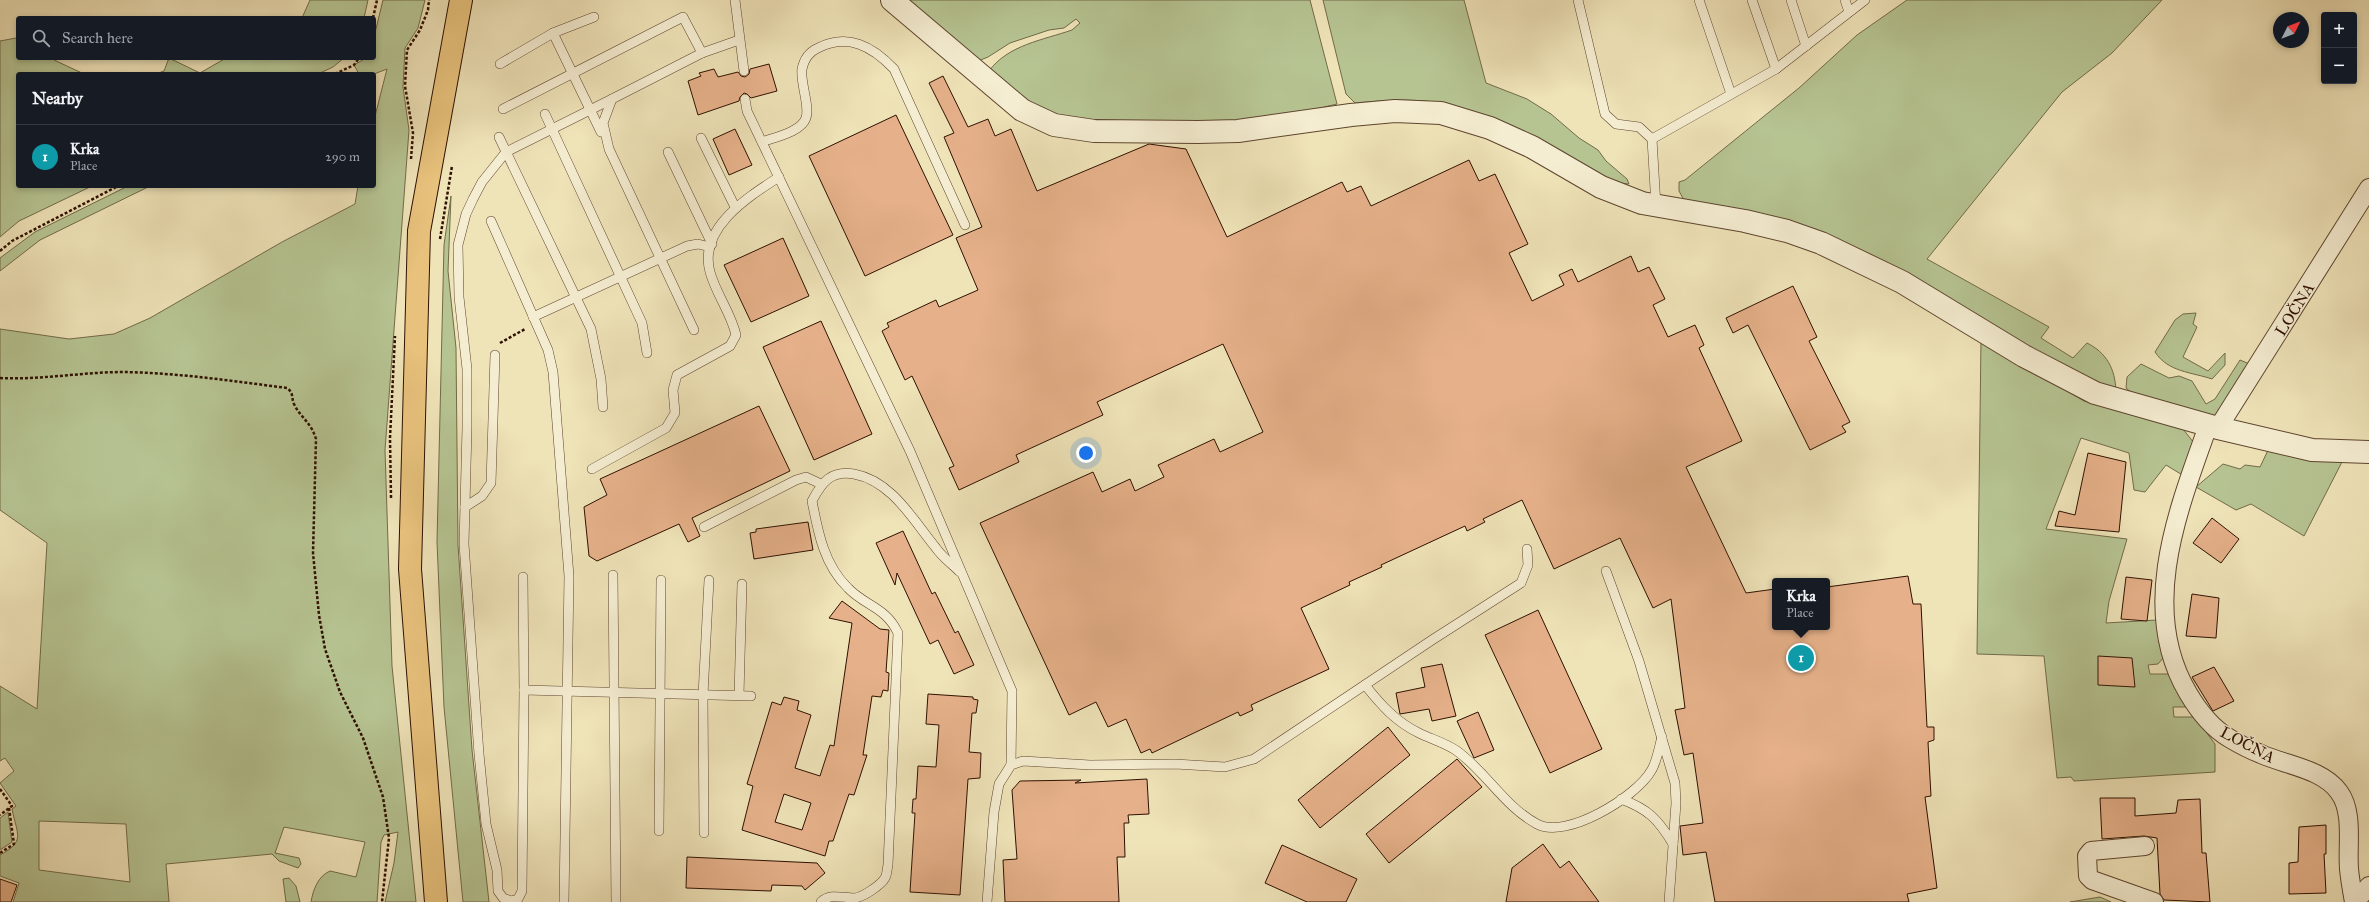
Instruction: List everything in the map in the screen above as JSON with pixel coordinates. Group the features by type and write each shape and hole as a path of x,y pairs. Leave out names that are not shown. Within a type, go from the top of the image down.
{"main road":[{"path":"436,902 410,569 419,231 461,0"}],"street":[{"path":"892,0 1022,110 1054,125 1094,131 1238,131 1351,114 1395,111 1441,113 1490,128 1532,147 1601,187 1642,203 1786,231 1821,243 1902,282 2024,356 2095,393 2213,427 2312,450 2369,452"},
{"name":"LOČNA","path":"2355,902 2349,869 2348,825 2340,792 2320,776 2260,754 2227,737 2210,722 2194,703 2182,684 2171,657 2165,624 2166,570 2177,514 2213,427 2369,188"},
{"path":"2145,846 2091,851 2087,856 2088,876 2092,880 2154,902"},
{"path":"2355,902 2369,886"}],"lane":[{"path":"735,0 744,71"},
{"path":"1578,0 1605,114 1616,124 1640,127 1652,139 1656,206"},
{"path":"1698,0 1731,94"},
{"path":"1752,0 1776,69"},
{"path":"1791,0 1806,46"},
{"path":"1845,0 1849,12"},
{"path":"1652,139 1776,69 1865,0"},
{"path":"500,64 553,33 594,17"},
{"path":"503,109 682,17 702,53"},
{"path":"553,33 574,72 694,330"},
{"path":"523,577 524,690 522,891 518,899 510,901 504,898 498,891 497,870 486,824 464,544 467,376 459,297 458,245 466,214 482,182 506,152 702,53 739,40"},
{"path":"762,142 801,126 807,116 802,70 804,59 812,51 838,40 852,42 868,48 881,55 894,69 965,224"},
{"path":"609,149 603,123 612,99"},
{"path":"746,99 747,111 910,451 1012,692 1011,765 999,784 987,902"},
{"path":"545,114 642,323 647,353"},
{"path":"499,137 591,329 597,355 603,407"},
{"path":"701,138 735,207"},
{"path":"668,152 711,246"},
{"path":"592,469 666,428 675,413 673,390 677,375 730,346 736,335 710,272 711,246 718,232 735,207 779,177"},
{"path":"491,221 550,357 557,415 569,576 564,902"},
{"path":"535,321 576,297 687,246 698,244 711,246"},
{"path":"465,507 482,496 491,483 495,355"},
{"path":"821,902 824,899 838,896 856,898 874,888 885,878 888,865 898,633 892,621 875,606 848,589 831,566 824,550 812,501 821,484 833,474 846,473 875,480 909,512 937,550 962,574"},
{"path":"704,526 796,480 806,477 821,484"},
{"path":"1011,765 1022,761 1090,765 1175,764 1225,767 1254,759 1521,583 1528,565 1527,549"},
{"path":"1606,572 1640,661 1675,783 1676,802 1669,902"},
{"path":"613,574 616,902"},
{"path":"659,831 661,580"},
{"path":"704,833 703,695 709,580"},
{"path":"739,695 742,584"},
{"path":"1365,685 1393,718 1417,732 1456,750 1516,809 1538,825 1557,829 1600,815 1621,799 1651,771 1662,736"},
{"path":"524,690 751,696"},
{"path":"1621,799 1637,805 1653,815 1673,844"}],"path":[{"path":"373,16 377,0"},
{"path":"339,72 354,65 358,60"},
{"path":"439,244 453,162"},
{"path":"0,250 12,241 114,188"},
{"path":"495,355 503,340 535,321"},
{"path":"0,378 19,379 90,373 158,373 287,388 292,391 297,408 309,422 316,439 313,553 325,650 340,692 354,718 373,762 383,797 389,838 382,902"},
{"path":"0,789 12,806 0,815"},
{"path":"0,853 14,844 9,808"}],"green space":[{"path":"310,0 368,0 364,16 303,16"},
{"path":"383,0 425,0 418,28 405,48 403,87 409,130 385,450 392,666 416,902 385,902 394,863 398,832 384,835 381,842 377,902 311,902 319,880 326,873 330,871 356,877 365,842 284,827 275,853 299,858 301,864 298,868 279,861 272,854 166,864 169,902 13,902 19,883 0,876 0,855 14,846 18,836 12,809 16,806 0,783 14,771 5,758 0,761 0,686 37,709 47,543 0,510 0,329 69,339 114,334 150,318 282,242 355,204 358,188 376,188 376,112 387,69 376,73 376,72 358,72 354,65 363,60 376,60 376,29","holes":["39,821 126,824 130,882 39,870"]},
{"path":"903,0 1310,0 1337,104 1303,112 1204,125 1055,119 1039,113 989,71 997,62 1016,49 1027,44 1072,30 1080,23 1076,19 1064,28 1049,30 1010,43 988,57 978,61"},
{"path":"1323,0 1464,0 1486,83 1527,99 1551,114 1579,138 1598,150 1606,161 1627,179 1629,184 1608,179 1599,175 1556,148 1509,125 1460,108 1416,100 1390,100 1355,103 1346,94"},
{"path":"1907,0 2162,0 2112,53 2062,92 1927,259 2049,327 2041,338 2073,358 2087,343 2094,347 2109,362 2114,376 2116,391 2065,370 1908,278 1685,202 1679,191 1679,182 1685,180 1799,88 1857,35"},
{"path":"16,38 16,60 54,60 80,72 16,72 16,188 88,188 19,221 0,237 0,41"},
{"path":"168,60 173,60 198,72 161,72 164,71"},
{"path":"223,60 342,60 333,67 322,72 202,72"},
{"path":"124,188 146,188 40,240 0,271 0,258 35,232"},
{"path":"451,196 448,271 456,348 458,545 472,750 489,902 463,902 444,707 437,542 444,245"},
{"path":"2196,313 2193,324 2197,327 2183,357 2208,371 2225,353 2225,365 2212,379 2188,373 2166,364 2155,352 2175,320 2183,314"},
{"path":"1981,340 2084,401 2183,429 2194,443 2184,476 2166,465 2145,492 2134,490 2129,453 2081,438 2046,529 2127,539 2109,601 2106,623 2157,620 2164,657 2158,664 2148,665 2150,674 2168,674 2176,684 2186,707 2173,707 2174,717 2195,717 2215,744 2215,772 2074,781 2071,777 2057,778 2044,656 1977,654"},
{"path":"2240,360 2252,365 2215,417 2140,400 2126,388 2127,377 2141,364 2169,378 2179,376 2192,381 2206,404 2215,399"},
{"path":"2270,446 2343,460 2304,536 2251,504 2236,510 2196,487 2223,464 2240,469 2245,465 2260,467"},
{"path":"8,812 12,842 0,850 0,818"},
{"path":"289,878 296,886 300,902 286,902 283,879"},
{"path":"2100,897 2111,902 2070,902"}],"building":[{"path":"769,64 777,91 751,98 744,93 740,97 739,101 698,115 688,81 701,76 699,73 714,69 718,77 738,72 741,76 745,77 749,74 750,69"},
{"path":"943,76 968,127 988,119 995,136 1011,129 1037,191 1149,144 1186,149 1227,237 1342,182 1347,192 1361,186 1371,206 1469,160 1479,181 1495,174 1528,244 1509,253 1532,301 1564,285 1559,275 1572,269 1578,282 1631,256 1638,272 1649,267 1665,299 1653,305 1668,337 1695,325 1704,345 1699,348 1742,441 1686,467 1746,593 1772,589 1772,630 1830,630 1830,587 1908,576 1913,604 1921,604 1927,727 1934,727 1934,740 1928,742 1931,796 1925,797 1937,888 1907,894 1909,902 1715,902 1706,852 1683,855 1680,826 1703,823 1693,753 1684,755 1675,710 1685,708 1671,599 1653,608 1620,538 1554,569 1522,500 1483,519 1485,522 1467,531 1465,526 1381,565 1382,567 1349,582 1350,585 1301,608 1329,669 1251,705 1253,710 1240,716 1238,712 1152,753 1150,749 1141,753 1126,719 1108,727 1096,702 1069,715 980,523 1093,472 1102,492 1130,479 1135,491 1164,477 1158,465 1214,439 1220,452 1263,432 1223,344 1097,402 1103,415 1016,455 1019,462 959,490 949,468 954,466 912,376 905,380 882,331 889,327 887,323 936,300 939,307 978,290 956,238 982,227 944,137 954,133 929,83"},
{"path":"896,115 953,235 865,276 809,156"},
{"path":"735,129 752,165 729,175 713,139"},
{"path":"783,238 809,296 751,322 724,265"},
{"path":"1793,286 1817,337 1809,341 1850,422 1842,426 1846,432 1810,450 1748,325 1733,333 1726,318"},
{"path":"821,321 872,434 814,460 763,347"},
{"path":"759,406 790,471 692,518 700,536 688,542 679,524 597,561 589,556 584,507 607,495 600,479"},
{"path":"2088,453 2126,462 2119,532 2055,526 2059,511 2075,515"},
{"path":"2212,518 2239,539 2221,563 2193,543"},
{"path":"808,522 813,550 754,559 750,533 756,532 756,529"},
{"path":"903,531 932,594 935,592 955,633 958,631 974,665 954,674 938,640 930,644 897,573 895,585 876,543"},
{"path":"2126,577 2152,580 2147,621 2121,619"},
{"path":"2192,594 2219,598 2216,638 2186,636"},
{"path":"842,601 880,629 889,630 886,672 889,673 888,691 883,690 881,697 872,696 863,755 867,755 854,795 849,794 833,841 829,841 825,856 742,830 753,786 747,784 772,702 781,705 784,697 799,701 797,710 811,715 795,768 820,776 830,745 834,746 852,623 829,618","holes":["784,794 811,803 802,830 775,822"]},
{"path":"1538,610 1602,749 1550,773 1485,635"},
{"path":"2098,656 2132,658 2135,687 2098,685"},
{"path":"1442,664 1456,716 1432,721 1429,709 1400,714 1396,693 1425,687 1421,668"},
{"path":"2214,667 2234,701 2213,711 2192,677"},
{"path":"928,694 973,697 973,699 978,700 976,713 972,713 969,752 981,753 980,778 968,779 960,895 910,892 915,813 912,813 913,799 916,799 918,766 936,767 939,725 926,724"},
{"path":"1478,712 1494,750 1474,758 1457,721"},
{"path":"1388,727 1410,755 1320,828 1298,800"},
{"path":"1457,759 1482,787 1389,863 1366,834"},
{"path":"1147,779 1149,814 1128,815 1129,823 1124,823 1125,857 1117,857 1119,902 1005,902 1003,860 1017,859 1012,790 1020,781 1081,780 1075,783"},
{"path":"2100,798 2135,798 2135,816 2176,813 2178,800 2200,799 2202,853 2206,853 2210,902 2164,900 2160,894 2157,838 2144,836 2102,839"},
{"path":"2326,825 2326,854 2324,854 2326,893 2289,894 2289,863 2298,862 2299,827"},
{"path":"1543,844 1560,868 1569,861 1599,902 1506,902 1512,868"},
{"path":"1282,845 1357,879 1346,902 1307,902 1265,883"},
{"path":"687,857 817,863 825,873 805,890 802,886 772,885 771,891 686,888"},
{"path":"0,879 17,885 11,902 0,902"}],"place":[{"name":"Krka","path":"1801,658"}]}
